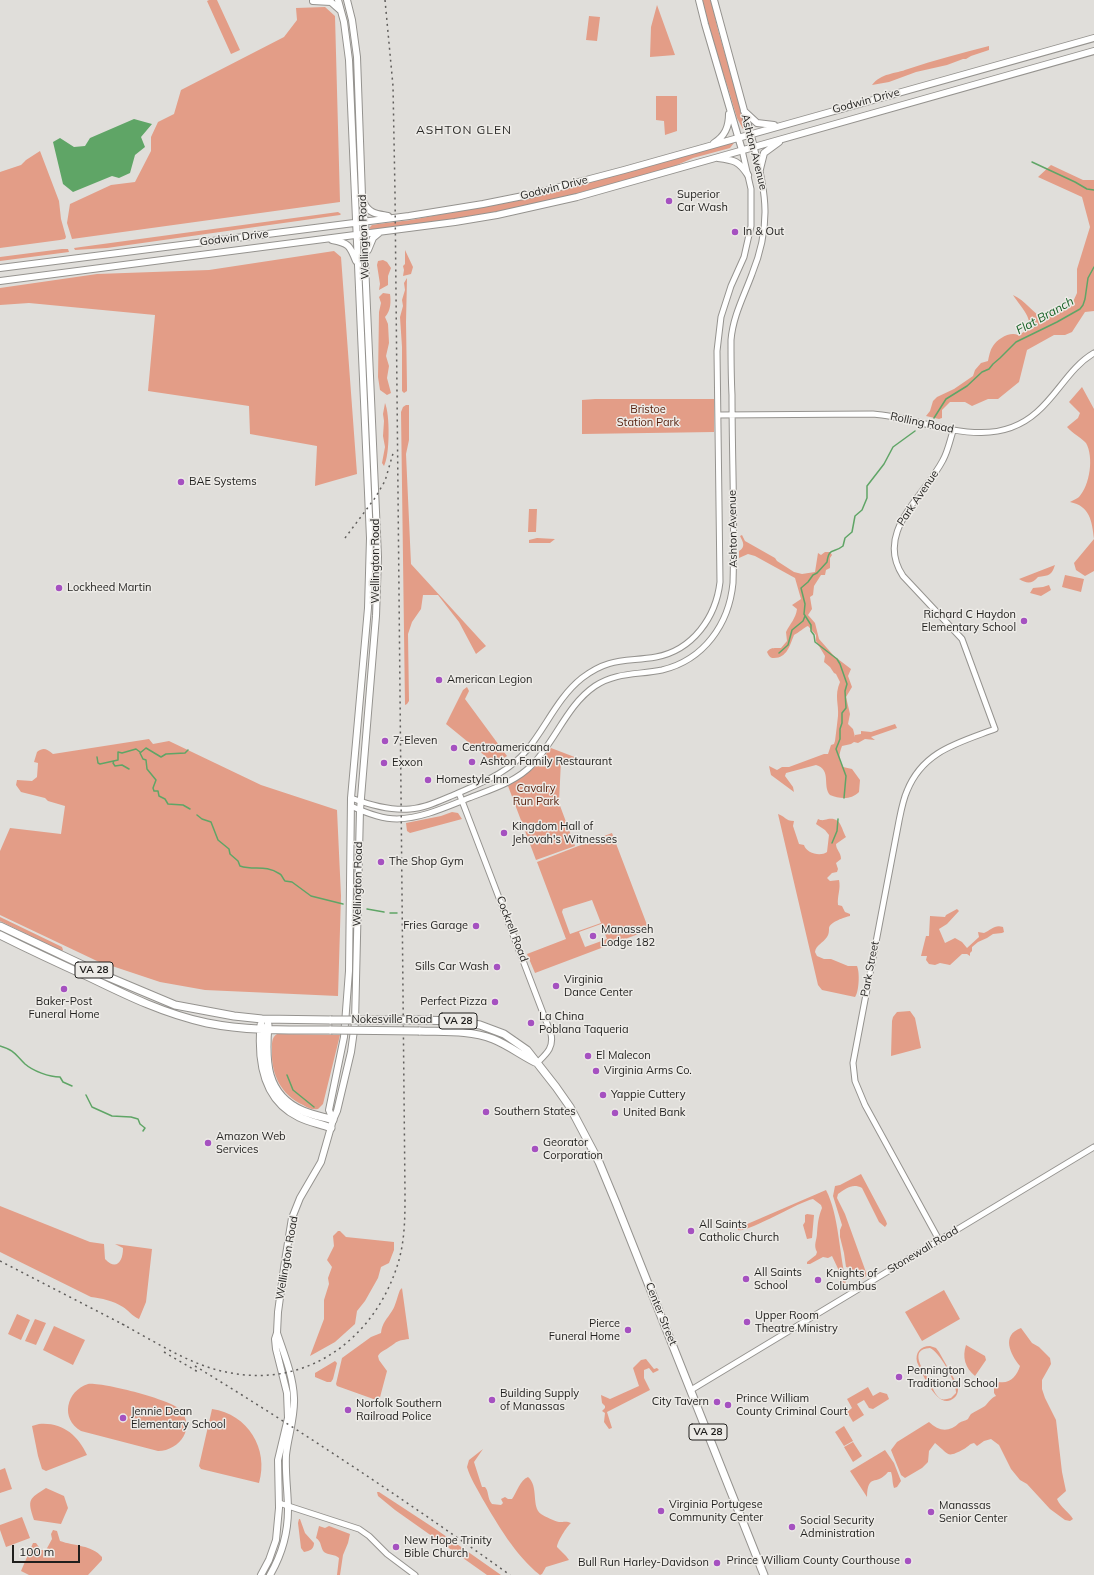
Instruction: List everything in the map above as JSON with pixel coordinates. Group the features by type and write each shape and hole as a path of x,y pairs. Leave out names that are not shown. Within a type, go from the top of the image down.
{"highway":[{"name":"Nokesville Road","path":"0,926 106,976 168,1002 234,1016 265,1020 419,1020 471,1022 496,1030 512,1038 528,1050 537,1063"},
{"name":"Nokesville Road","path":"0,935 129,997 158,1008 205,1022 264,1030 457,1032 480,1035 502,1043 537,1063"},
{"path":"265,1020 262,1068 271,1092 282,1105 292,1113 306,1120 331,1128"},
{"path":"264,1030 267,1065 270,1077 279,1093 287,1101 308,1113 333,1120"},
{"name":"Center Street","path":"537,1063 562,1095 599,1162 764,1575"}],"main road":[{"name":"Wellington Road","path":"333,1120 330,1110 344,1037 349,971 351,798 368,608 370,538 349,60 342,12 338,0"},
{"name":"Wellington Road","path":"262,1575 276,1540 279,1516 278,1460 287,1423 288,1400 275,1339 292,1218 300,1198 321,1162 337,1111 347,1070 355,1023 360,802 376,616 378,557 365,263 366,234 362,196 357,56 348,0"},
{"path":"352,20 353,0"},
{"name":"Ashton Avenue","path":"699,0 704,24 742,150"},
{"name":"Ashton Avenue","path":"714,0 754,147"},
{"path":"313,1 331,2 342,12"},
{"name":"Godwin Drive","path":"0,268 396,217 476,205 533,194 1094,38"},
{"name":"Godwin Drive","path":"0,281 455,222 527,209 577,197 1094,51"},
{"path":"708,146 718,140 726,131 729,124 730,108"},
{"path":"744,111 757,123 784,125"},
{"path":"760,169 762,157 766,151 787,138"},
{"path":"715,158 736,161 742,166 748,175"},
{"path":"362,196 365,206 371,212 396,217"},
{"path":"365,263 370,244 373,238 380,232"},
{"path":"327,239 348,245 357,264"},
{"name":"Wellington Road","path":"270,1575 282,1546 287,1523 288,1506 286,1467 294,1398 290,1371 277,1333"}],"street":[{"name":"Ashton Avenue","path":"351,806 380,817 402,818 424,815 510,781 532,765 574,706 589,690 598,684 620,675 662,670 675,665 697,652 715,634 730,603 733,582 733,328 739,304 762,246 765,223 766,199 754,147"},
{"name":"Ashton Avenue","path":"351,798 360,802 387,808 410,809 426,806 493,778 514,763 528,750 570,690 582,678 596,669 615,662 655,657 668,653 686,643 699,632 706,622 715,606 720,582 718,332 726,300 742,263 749,240 752,208 751,189 742,150"},
{"name":"Rolling Road","path":"718,415 873,414 897,417 953,431 984,434 1004,430 1025,422 1043,408 1075,368 1094,353"},
{"name":"Park Avenue","path":"953,431 943,460 897,531 893,545 894,556 898,569 903,576 962,639 995,729"},
{"name":"Park Street","path":"939,1240 857,1089 853,1072 854,1054 899,820 907,790 918,771 932,756 947,747 995,729"},
{"name":"Cockrell Road","path":"459,793 551,1034 551,1047 537,1063"},
{"name":"Stonewall Road","path":"691,1390 1094,1147"},
{"path":"279,1503 359,1529 369,1536 387,1554 415,1575"}],"green space":[{"path":"217,0 240,50 231,54 207,1"},
{"path":"702,0 711,0 718,30 743,116 743,129 737,118 716,52"},
{"path":"657,5 675,55 650,57 651,27"},
{"path":"325,7 335,16 340,202 72,239 67,223 70,204 111,185 135,182 151,151 151,137 158,122 174,114 181,90 284,37 297,20 296,8"},
{"path":"589,16 600,17 597,41 586,40"},
{"path":"989,46 989,50 966,59 916,72 889,82 872,85 880,78 888,74"},
{"path":"656,96 677,96 677,131 665,135 664,121 656,120"},
{"path":"731,142 734,143 730,148 693,158 670,168 545,202 478,216 374,231 369,228 372,225 411,220 533,197"},
{"path":"40,151 59,201 61,219 66,237 65,239 60,240 0,248 0,172 21,165"},
{"path":"1051,165 1083,180 1094,180 1094,311 1085,312 1072,332 1065,335 1054,335 1027,350 1019,382 998,399 988,399 972,406 965,402 950,402 942,410 942,418 939,419 926,416 930,411 933,401 937,397 954,389 973,376 975,370 981,363 988,361 991,349 997,341 1004,336 1011,334 1018,335 1025,331 1028,327 1028,316 1013,295 1022,300 1044,319 1048,316 1048,311 1052,308 1055,311 1072,304 1077,293 1077,269 1090,227 1082,197 1038,177"},
{"path":"338,212 341,214 340,215 107,248 75,250 74,248 81,247"},
{"path":"68,249 69,252 0,261 0,257"},
{"path":"405,250 413,267 411,274 403,276 403,266 405,264"},
{"path":"334,251 341,257 357,474 315,486 317,446 250,434 249,406 148,391 155,315 29,303 0,305 0,288 97,274 209,270"},
{"path":"383,260 387,262 391,268 388,276 388,285 379,290 380,284 377,265 378,261"},
{"path":"407,278 407,391 404,393 402,391 400,317 405,290 404,283"},
{"path":"383,293 390,294 390,306 385,317 388,324 389,343 386,356 389,366 387,378 391,393 387,395 380,390 378,377 379,312 381,303 379,297"},
{"path":"1082,387 1094,409 1094,539 1089,515 1082,507 1070,502 1078,498 1083,492 1090,471 1090,456 1086,443 1067,427 1078,418 1080,413 1069,402"},
{"name":"Bristoe Station Park","path":"714,399 714,432 582,434 582,400"},
{"path":"385,403 387,408 389,434 386,461 384,466 382,463 385,447 383,436 383,414"},
{"path":"409,405 409,440 406,454 411,564 486,646 476,654 459,622 438,595 423,595 421,609 412,622 408,634 409,701 405,705 401,412 403,407"},
{"path":"529,509 537,509 536,532 528,532"},
{"path":"742,535 745,541 775,558 777,561 794,572 802,574 815,572 818,553 821,555 825,552 830,552 832,555 830,558 830,568 826,570 825,575 821,575 814,586 813,595 810,597 812,609 808,615 815,623 819,639 834,656 851,669 848,676 852,687 846,697 850,714 848,724 853,729 855,737 855,735 861,734 861,731 871,732 895,724 897,728 871,737 875,740 865,739 858,743 854,742 842,746 840,752 841,764 843,767 852,769 860,780 859,792 849,798 841,798 830,795 824,771 821,767 816,765 786,773 785,776 793,787 794,792 771,775 769,766 777,770 782,767 789,767 824,754 828,754 831,745 834,744 835,741 838,716 837,692 840,682 836,674 824,662 825,656 816,641 816,635 808,626 794,635 789,647 782,656 772,658 769,656 767,652 768,650 773,648 781,648 787,641 786,632 797,609 792,605 801,599 795,578 755,556 748,554 739,558 739,551 743,548 743,542 740,536"},
{"path":"537,538 555,539 550,543 529,543 529,540"},
{"path":"1094,539 1094,571 1085,576 1076,570 1074,563"},
{"path":"1055,565 1050,574 1038,577 1034,581 1024,582 1019,579"},
{"path":"1065,575 1084,579 1081,592 1062,587"},
{"path":"1049,585 1051,590 1041,596 1030,593 1033,588"},
{"path":"467,687 469,691 465,699 507,756 495,764 446,724 463,690"},
{"path":"149,739 153,744 169,741 261,785 337,810 341,896 338,996 205,990 160,982 97,961 0,915 0,851 10,828 61,834 65,806 48,801 45,798 21,792 16,785 17,780 32,781 37,777 38,763 34,762 37,752 45,749 53,754"},
{"name":"Cavalry Run Park","path":"551,748 585,761 583,766 561,760 559,803 575,846 536,860 508,786 534,768"},
{"path":"452,812 458,813 462,819 410,833 407,831 406,823 441,816"},
{"path":"778,814 794,821 793,826 799,844 804,845 810,852 821,854 827,852 829,835 825,830 816,824 818,819 832,819 838,821 846,837 836,844 841,859 836,863 838,869 837,872 832,873 827,878 830,881 839,880 840,886 838,905 842,906 845,912 850,914 850,916 838,920 830,926 828,936 815,952 817,956 824,959 831,959 848,966 857,966 859,982 855,997 822,990 818,985"},
{"path":"612,833 649,930 535,973 527,954 566,939 537,862","holes":["592,900 601,923 570,934 562,912 563,909","601,924 607,939 585,947 579,932"]},
{"path":"957,909 959,911 947,924 939,929 945,943 955,938 962,942 967,948 979,937 978,932 984,933 1000,926 1003,927 1004,932 993,934 978,942 972,947 970,956 967,954 962,954 950,965 940,963 935,965 929,964 926,960 927,956 921,956 926,936 929,936 930,916 945,917"},
{"path":"0,917 62,947 63,950 62,951 0,921"},
{"path":"910,1011 915,1018 921,1048 891,1056 893,1017 897,1012"},
{"path":"277,1034 340,1035 323,1104 318,1109 307,1107 295,1101 283,1090 279,1083 273,1068 272,1060 272,1041"},
{"path":"861,1174 887,1224 885,1227 879,1222 862,1188 852,1186 838,1194 837,1198 845,1214 867,1275 863,1279 850,1268 846,1267 840,1237 842,1225 833,1196 835,1186"},
{"path":"826,1190 834,1211 846,1281 841,1288 841,1275 832,1256 828,1258 823,1257 810,1264 807,1264 807,1262 816,1255 817,1252 815,1245 818,1220 822,1208 821,1205 813,1199 752,1227 738,1230 738,1228"},
{"path":"0,1206 90,1242 104,1244 105,1259 112,1264 116,1264 120,1261 123,1253 123,1248 115,1244 152,1249 146,1302 139,1319 116,1303 91,1297 0,1252"},
{"path":"805,1215 814,1215 812,1238 807,1239 803,1225 805,1222"},
{"path":"338,1231 346,1237 394,1242 394,1250 389,1263 381,1267 378,1278 365,1301 357,1311 355,1324 335,1342 310,1356 324,1319 324,1300 329,1284 328,1278 332,1267 327,1260 334,1246 333,1236"},
{"path":"402,1288 409,1339 397,1342 381,1352 378,1356 379,1360 387,1371 379,1401 337,1386 336,1384 342,1358 371,1337 381,1333"},
{"path":"944,1290 960,1319 922,1341 905,1312"},
{"path":"17,1314 30,1320 21,1340 8,1334"},
{"path":"35,1319 46,1323 36,1345 25,1341"},
{"path":"54,1326 85,1340 73,1365 43,1350"},
{"path":"1021,1328 1032,1343 1039,1347 1050,1358 1051,1364 1042,1380 1042,1389 1056,1420 1062,1472 1066,1491 1057,1499 1073,1519 1070,1521 1065,1520 1050,1509 1027,1484 1020,1480 1011,1469 999,1445 991,1439 984,1441 977,1446 972,1443 954,1454 948,1454 935,1443 929,1451 928,1462 922,1468 905,1478 901,1475 891,1450 897,1442 929,1422 937,1428 944,1430 956,1426 960,1422 968,1419 971,1414 985,1406 996,1396 994,1389 999,1382 1006,1382 1010,1380 1019,1370 1020,1366 1013,1356 1009,1345 1009,1340 1015,1331"},
{"path":"966,1345 985,1356 986,1360 975,1376 965,1362 964,1354"},
{"path":"926,1346 936,1348 957,1384 957,1394 954,1398 948,1401 941,1399 951,1398 956,1393 956,1388 951,1375 938,1355 930,1348 923,1349 918,1356 921,1366 938,1397 931,1389 917,1362 917,1356 919,1351"},
{"path":"646,1359 654,1369 657,1368 659,1370 653,1373 649,1368 644,1370 644,1378 650,1390 607,1412 612,1428 609,1429 604,1422 605,1413 602,1411 605,1406 602,1403 601,1395 610,1399 639,1386 633,1368 641,1360"},
{"path":"335,1361 337,1363 331,1382 315,1377 315,1373"},
{"path":"88,1384 135,1392 173,1405 179,1409 184,1416 186,1430 184,1436 173,1447 158,1451 81,1431 74,1426 70,1420 68,1406 75,1393"},
{"path":"868,1387 873,1396 880,1392 887,1394 889,1399 873,1409 869,1408 864,1400 857,1404 864,1415 853,1422 847,1412 852,1408 847,1399"},
{"path":"212,1409 225,1412 236,1418 253,1435 261,1458 259,1483 201,1469 199,1466"},
{"path":"39,1424 55,1425 68,1431 79,1441 87,1455 46,1471 42,1469 32,1426"},
{"path":"844,1426 853,1441 844,1446 835,1432"},
{"path":"853,1442 862,1456 853,1462 844,1447"},
{"path":"483,1449 474,1462 482,1487 485,1487 492,1504 501,1505 503,1503 501,1499 505,1497 512,1499 521,1483 528,1477 533,1486 538,1511 550,1519 559,1522 571,1523 562,1534 557,1547 569,1560 546,1567 540,1575 515,1549 488,1508 468,1471 467,1467 469,1460"},
{"path":"885,1450 894,1463 901,1481 897,1487 894,1488 891,1472 888,1472 880,1479 871,1482 867,1497 850,1471"},
{"path":"5,1468 12,1489 0,1493 0,1470"},
{"path":"46,1488 64,1496 68,1508 61,1524 34,1520 30,1504 31,1500"},
{"path":"377,1492 437,1530 501,1575 487,1575 395,1510 378,1496"},
{"path":"22,1517 30,1538 6,1547 0,1530 0,1525"},
{"path":"299,1519 305,1533 314,1543 311,1549 304,1552 301,1548 298,1523"},
{"path":"319,1526 325,1528 329,1526 350,1534 343,1555 340,1575 337,1575 339,1558 324,1552 316,1538"},
{"path":"53,1530 57,1531 60,1541 93,1550 102,1557 102,1560 88,1575 29,1575 21,1571 33,1543 36,1543 41,1550 46,1550 52,1539 51,1534"}],"shaded area":[{"path":"134,119 152,124 141,137 145,147 135,155 130,173 119,178 112,176 73,192 63,184 53,142 60,138 74,147 85,146 90,138"}],"waterway":[{"path":"1032,162 1087,189 1094,190"},
{"name":"Flat Branch","path":"934,418 946,399 967,386 982,372 989,369 1016,342 1080,309 1085,299 1088,278 1094,267"},
{"name":"Flat Branch","path":"844,798 846,776 836,749 840,739 842,713 846,708 845,691 847,684 837,659 815,642 814,635 811,631 811,625 804,614 805,604 801,588 827,562 830,552 843,546 845,538 852,532 855,516 862,510 867,498 867,486 884,464 893,447 915,431"},
{"path":"779,653 788,645 792,630 803,621 805,616"},
{"path":"188,750 185,753 166,754 161,757 146,748 140,753 143,759 146,760 147,769 156,780 153,788 154,791 158,791 159,796 165,799 168,804 183,805 190,809"},
{"path":"97,757 98,763 100,764 118,760 118,752 122,753 136,749 140,752"},
{"path":"114,761 113,763 115,766 122,765 129,769"},
{"path":"197,815 202,819 211,822 218,840 229,849 230,854 238,861 240,866 269,869 281,875 285,881 292,882 311,896 343,904"},
{"name":"Flat Branch","path":"832,843 837,831 838,819"},
{"path":"367,909 384,912"},
{"path":"390,913 397,913"},
{"path":"0,1046 11,1051 32,1069 46,1075 60,1077 63,1082 72,1086"},
{"path":"287,1075 293,1090 314,1107"},
{"path":"86,1095 92,1107 112,1116 138,1119 140,1124 145,1128 143,1131"}],"railway":[{"path":"122,1324 172,1352 213,1369 256,1376 285,1373 311,1365 335,1352 356,1334 374,1313 389,1288 401,1252 404,1227 405,1193 395,193 393,86 385,0"},
{"path":"345,538 375,498 385,481 394,450"},
{"path":"0,1261 126,1326"},
{"path":"164,1352 198,1372"},
{"path":"195,1366 275,1416 433,1520 510,1575"}],"place":[{"name":"Superior Car Wash","path":"669,201"},
{"name":"In & Out","path":"735,232"},
{"name":"BAE Systems","path":"181,482"},
{"name":"Lockheed Martin","path":"59,588"},
{"name":"Richard C Haydon Elementary School","path":"1024,621"},
{"name":"American Legion","path":"439,680"},
{"name":"7-Eleven","path":"385,741"},
{"name":"Centroamericana","path":"454,748"},
{"name":"Ashton Family Restaurant","path":"472,762"},
{"name":"Exxon","path":"384,763"},
{"name":"Homestyle Inn","path":"428,780"},
{"name":"Kingdom Hall of Jehovah's Witnesses","path":"504,833"},
{"name":"The Shop Gym","path":"381,862"},
{"name":"Fries Garage","path":"476,926"},
{"name":"Manasseh Lodge 182","path":"593,936"},
{"name":"Sills Car Wash","path":"497,967"},
{"name":"Virginia Dance Center","path":"556,986"},
{"name":"Baker-Post Funeral Home","path":"64,989"},
{"name":"Perfect Pizza","path":"495,1002"},
{"name":"La China Poblana Taqueria","path":"531,1023"},
{"name":"El Malecon","path":"588,1056"},
{"name":"Virginia Arms Co.","path":"596,1071"},
{"name":"Yappie Cuttery","path":"603,1095"},
{"name":"Southern States","path":"486,1112"},
{"name":"United Bank","path":"615,1113"},
{"name":"Amazon Web Services","path":"208,1143"},
{"name":"Georator Corporation","path":"535,1149"},
{"name":"All Saints Catholic Church","path":"691,1231"},
{"name":"All Saints School","path":"746,1279"},
{"name":"Knights of Columbus","path":"818,1280"},
{"name":"Upper Room Theatre Ministry","path":"747,1322"},
{"name":"Pierce Funeral Home","path":"628,1330"},
{"name":"Pennington Traditional School","path":"899,1377"},
{"name":"Building Supply of Manassas","path":"492,1400"},
{"name":"City Tavern","path":"717,1402"},
{"name":"Prince William County Criminal Court","path":"728,1405"},
{"name":"Norfolk Southern Railroad Police","path":"348,1410"},
{"name":"Jennie Dean Elementary School","path":"123,1418"},
{"name":"Virginia Portugese Community Center","path":"661,1511"},
{"name":"Manassas Senior Center","path":"931,1512"},
{"name":"Social Security Administration","path":"792,1527"},
{"name":"New Hope Trinity Bible Church","path":"396,1547"},
{"name":"Prince William County Courthouse","path":"908,1561"},
{"name":"Bull Run Harley-Davidson","path":"717,1563"}],"district":[{"name":"ASHTON GLEN","path":"464,130"}]}
